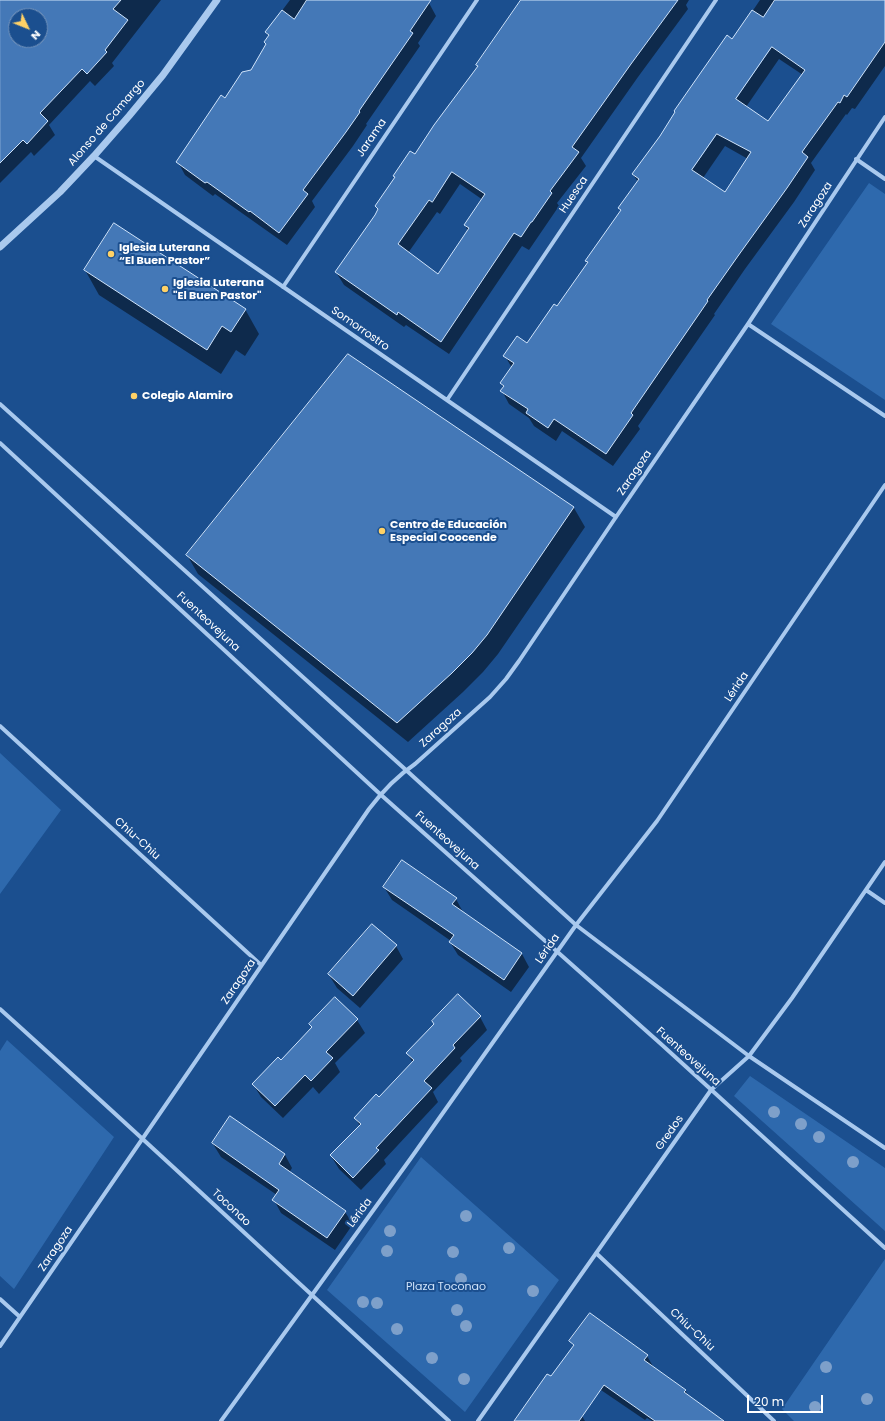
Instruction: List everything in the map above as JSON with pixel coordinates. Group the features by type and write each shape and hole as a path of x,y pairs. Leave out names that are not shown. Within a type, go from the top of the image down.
{"street":[{"name":"Alonso de Camargo","path":"0,248 60,192 94,156 163,75 216,0"},
{"name":"Jarama","path":"283,287 476,0"},
{"name":"Huesca","path":"447,400 716,0"},
{"name":"Zaragoza","path":"0,1346 380,794 490,697 506,679 748,324 885,117"},
{"name":"Somorrostro","path":"94,156 616,517"},
{"path":"856,159 885,179"},
{"path":"748,324 885,416"},
{"name":"Fuenteovejuna","path":"0,404 576,925 749,1056 885,1148"},
{"name":"Fuenteovejuna","path":"0,443 380,794 558,952 885,1248"},
{"name":"Lérida","path":"221,1421 576,925 657,821 885,485"},
{"name":"Chiu-Chiu","path":"0,726 261,965"},
{"name":"Gredos","path":"478,1421 711,1090 749,1056 792,998 885,862"},
{"path":"866,890 885,903"},
{"name":"Toconao","path":"0,1009 143,1138 450,1421"},
{"name":"Chiu-Chiu","path":"596,1253 774,1421"},
{"path":"0,1299 20,1317"}],"green space":[{"path":"869,183 885,194 885,400 771,324"},
{"path":"0,753 61,810 0,894"},
{"path":"7,1040 114,1137 14,1289 0,1276 0,1051"},
{"path":"750,1076 885,1168 885,1231 734,1096"},
{"name":"Plaza Toconao","path":"421,1157 559,1280 465,1412 327,1290"},
{"path":"885,1259 885,1421 794,1421 782,1409"}],"building":[{"path":"0,0 121,0 113,9 128,20 105,50 107,52 87,74 82,69 40,113 48,121 27,144 23,140 0,163"},
{"path":"307,0 431,0 410,31 413,33 359,111 360,112 303,190 308,194 279,233 250,211 249,212 207,182 205,183 176,162 221,95 225,98 242,72 251,70 266,44 264,42 269,35 265,32 282,10 294,19"},
{"path":"521,0 678,0 572,147 579,152 550,191 552,193 532,222 521,237 514,233 441,342 398,312 397,315 335,272 375,215 378,209 375,206 395,177 393,176 410,151 415,154 434,125 478,66 476,65","holes":["452,172 485,194 464,225 469,228 438,274 398,244 429,200 432,202"]},
{"path":"775,0 885,0 885,42 847,97 844,95 840,103 838,102 802,152 808,157 707,300 708,301 631,413 633,415 606,454 554,419 548,428 526,413 528,409 500,391 504,386 500,383 514,363 503,356 517,336 527,343 554,304 557,306 588,262 585,261 621,210 618,208 639,179 632,174 660,136 675,112 674,111 727,35 732,39 752,10 763,17","holes":["772,47 805,70 768,121 736,99","717,134 751,152 725,192 692,170"]},
{"name":"Iglesia Luterana \"El Buen Pastor\"","path":"114,223 246,309 231,332 222,326 207,350 84,270"},
{"name":"Centro de Educación Especial Coocende","path":"348,354 574,507 487,635 452,673 397,723 186,555"},
{"path":"402,860 457,898 452,904 522,953 504,980 449,942 454,935 383,887"},
{"path":"372,924 397,945 353,996 328,974"},
{"path":"458,994 481,1016 453,1045 455,1048 424,1081 432,1088 376,1148 379,1150 353,1178 330,1155 361,1124 354,1118 376,1094 379,1097 414,1060 406,1053 434,1024 432,1021"},
{"path":"335,997 358,1019 326,1052 333,1058 311,1081 305,1075 275,1106 252,1084 278,1057 281,1060 312,1027 309,1024"},
{"path":"230,1116 285,1154 279,1164 346,1211 327,1238 272,1200 279,1190 212,1143"},
{"path":"590,1313 648,1355 644,1360 686,1390 684,1392 724,1421 655,1421 604,1385 579,1421 514,1421 547,1374 551,1376 574,1345 569,1341"}],"place":[{"name":"Iglesia Luterana “El Buen Pastor”","path":"111,254"},
{"name":"Iglesia Luterana \"El Buen Pastor\"","path":"165,289"},
{"name":"Colegio Alamiro","path":"134,396"},
{"name":"Centro de Educación Especial Coocende","path":"382,531"}]}
